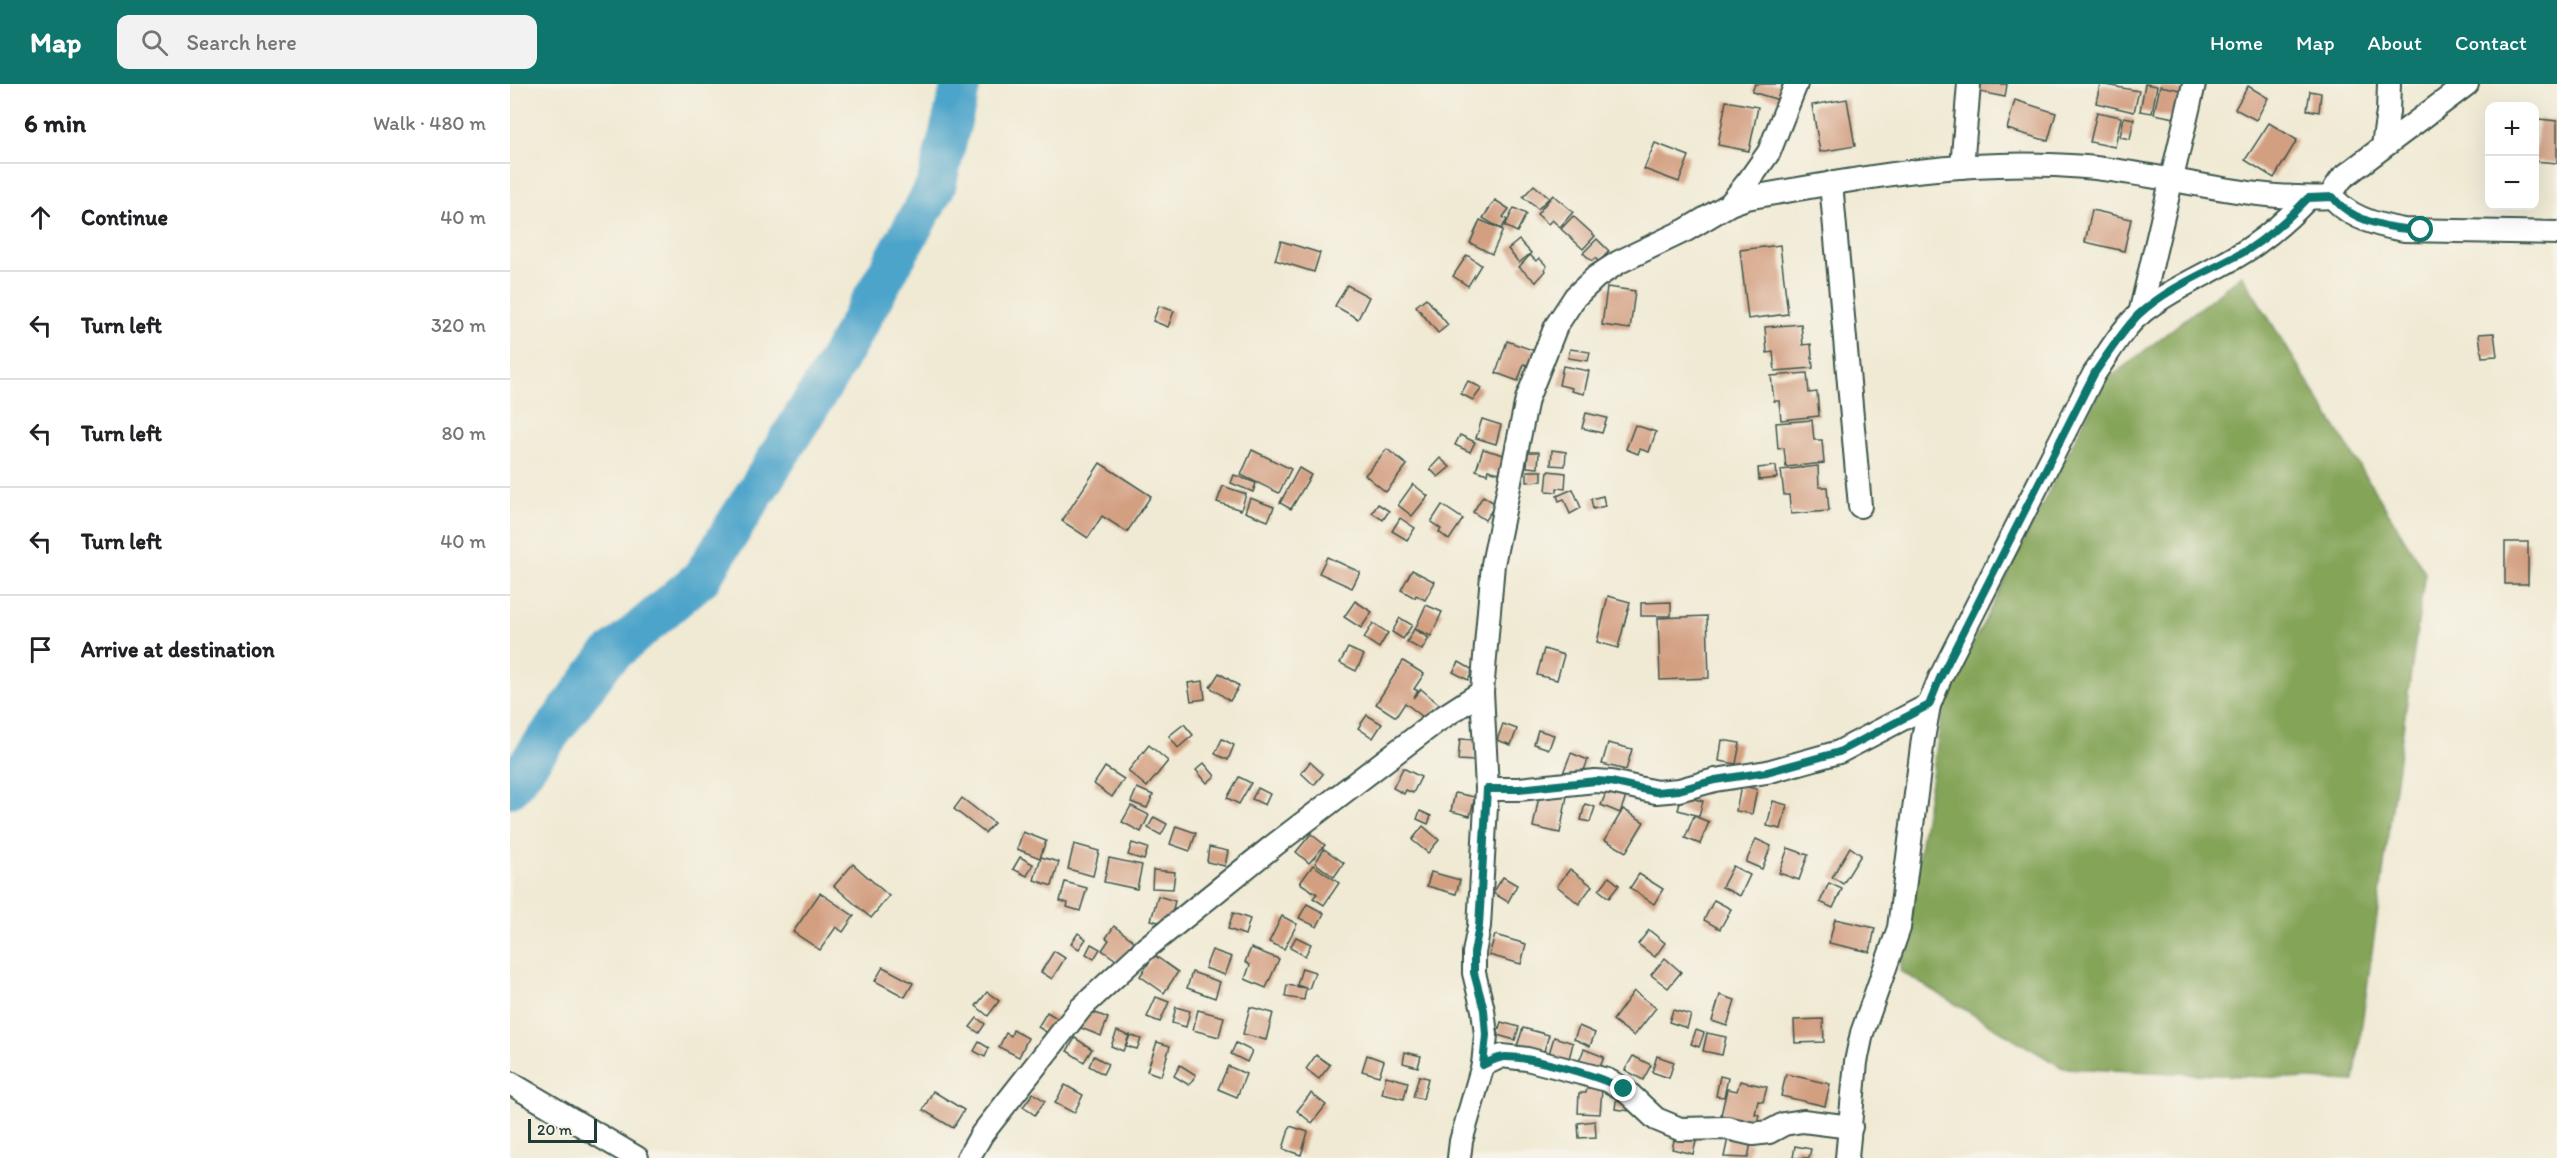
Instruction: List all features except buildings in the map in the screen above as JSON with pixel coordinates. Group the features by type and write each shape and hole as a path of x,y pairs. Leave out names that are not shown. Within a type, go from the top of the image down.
{"street":[{"path":"1730,204 1768,152 1796,84"},
{"path":"1962,167 1969,84"},
{"path":"2140,314 2194,84"},
{"path":"2383,146 2389,84"},
{"path":"2333,197 2335,188 2342,178 2467,84"},
{"path":"1458,1158 1483,1065 1486,1035 1484,1010 1474,973 1474,953 1479,926 1487,789 1482,693 1493,564 1527,399 1556,326 1575,297 1596,277 1619,262 1686,230 1730,204 1747,198 1902,172 2007,164 2085,167 2294,199 2333,197 2345,210 2394,228 2557,233"},
{"path":"1832,183 1860,506"},
{"path":"1847,1158 1856,1062 1862,1033 1899,928 1929,705 1940,678 2094,374 2122,333 2140,314 2168,293 2251,248 2280,226 2308,198"},
{"path":"968,1158 982,1134 1081,1008 1146,948 1273,846 1419,735 1482,693"},
{"path":"1487,789 1519,789 1596,781 1656,792 1679,790 1715,780 1767,772 1839,752 1929,705"},
{"path":"1483,1065 1502,1056 1519,1058 1607,1080 1624,1089 1656,1119 1680,1129 1727,1128 1753,1134 1769,1132 1784,1124 1803,1122 1851,1127"},
{"path":"510,1083 637,1158"}],"green space":[{"path":"2242,275 2425,572 2354,1081 2063,1068 1900,971 1944,702 2103,383"}],"waterway":[{"path":"510,788 606,659 702,577 830,374 936,186 961,84"}],"route":[{"path":"1624,1089 1607,1080 1527,1059 1502,1056 1483,1065 1486,1035 1484,1010 1474,973 1474,953 1479,926 1487,789 1519,789 1596,781 1656,792 1679,790 1715,780 1767,772 1839,752 1929,705 1940,678 2094,374 2122,333 2140,314 2168,293 2251,248 2280,226 2308,198 2333,197 2345,210 2385,226 2404,230 2421,230"}]}
